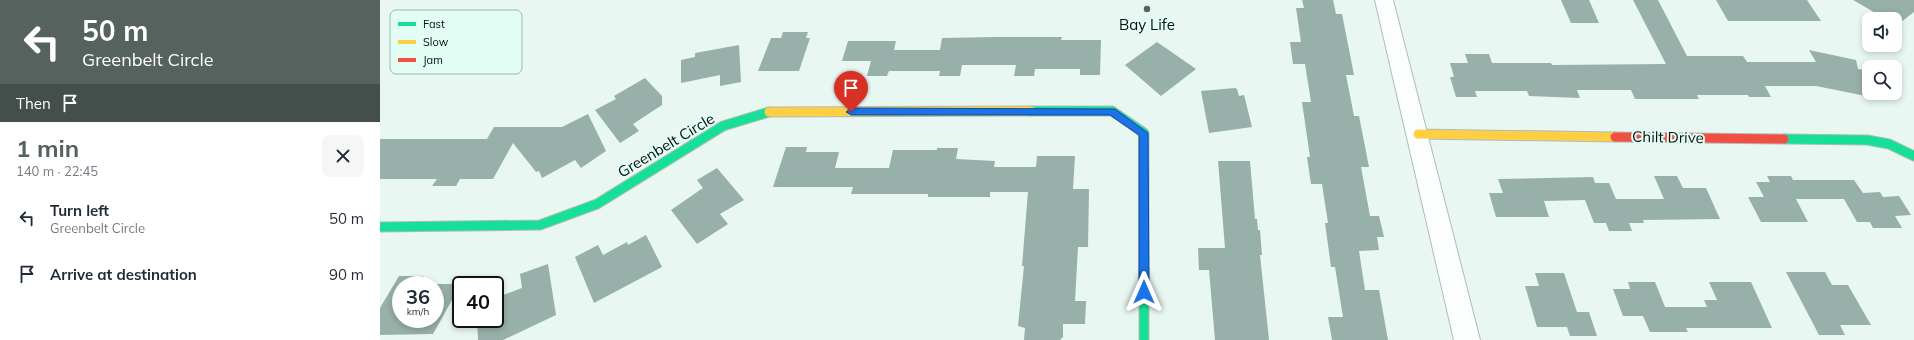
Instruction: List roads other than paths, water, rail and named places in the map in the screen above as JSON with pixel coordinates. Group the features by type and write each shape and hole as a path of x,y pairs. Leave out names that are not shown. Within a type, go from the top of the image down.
{"street":[{"path":"1384,0 1418,134 1467,340"},
{"name":"Greenbelt Circle","path":"380,227 540,225 597,204 723,126 774,112 1112,112 1144,133 1144,340"},
{"name":"Chilt Drive","path":"1418,134 1867,140 1889,144 1914,156"}],"place":[{"name":"Bay Life","path":"1147,9"}]}
